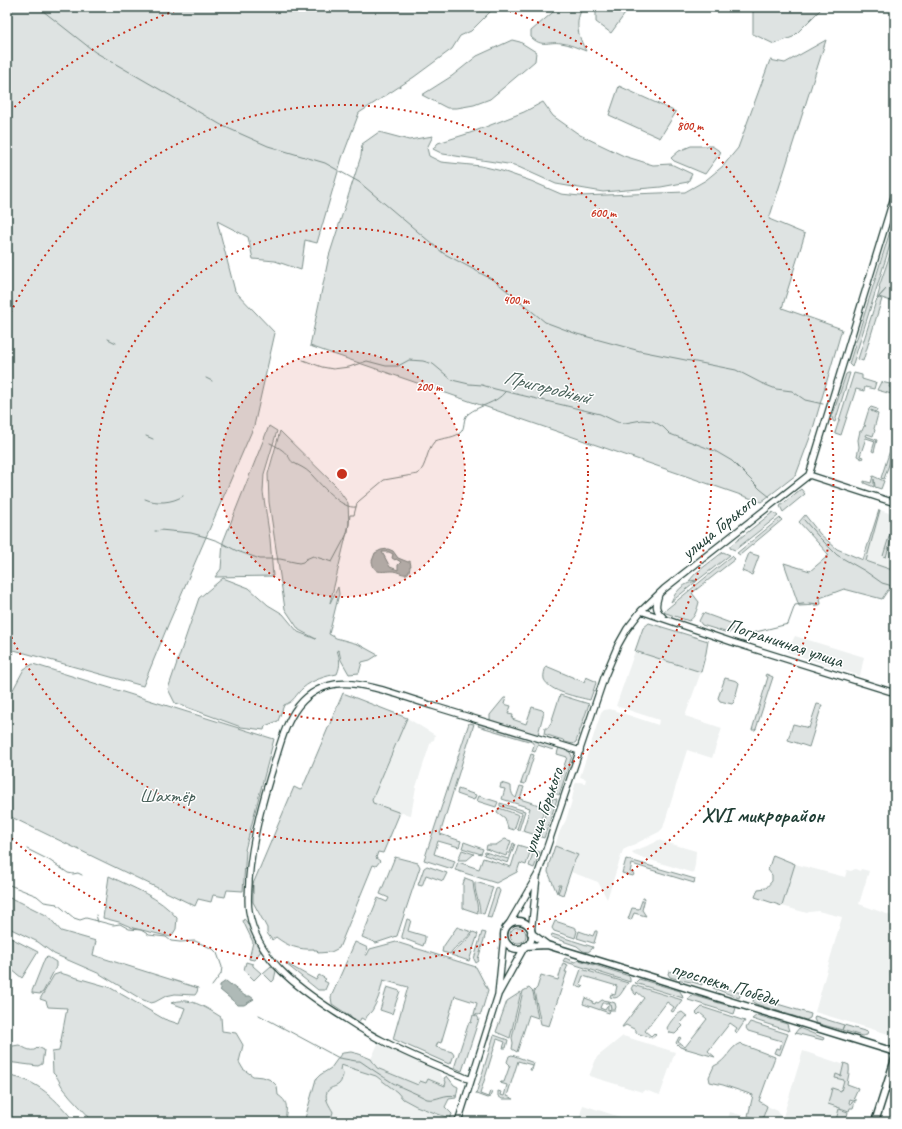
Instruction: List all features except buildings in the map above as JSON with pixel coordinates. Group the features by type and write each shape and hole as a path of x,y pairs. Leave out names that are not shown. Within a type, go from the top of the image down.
{"main road":[{"path":"895,194 809,475 895,503"},
{"name":"улица Горького","path":"509,924 538,874 604,678 618,645 627,629 641,611 659,594 809,475"},
{"path":"659,594 656,603 657,611 666,620"},
{"name":"Пограничная улица","path":"641,611 895,693"},
{"name":"Пограничная улица","path":"637,617 646,616 666,620"},
{"path":"471,1080 385,1042 360,1028 308,994 290,979 271,958 258,939 249,913 248,901 250,865 255,836 282,737 288,720 307,696 328,686 344,683 355,684 388,692 580,751"},
{"name":"улица Горького","path":"532,933 538,874"},
{"path":"458,1122 498,994 504,931 509,924 517,921 521,922 528,926 532,933 530,941 525,946 498,994"},
{"name":"проспект Победы","path":"532,933 547,944 895,1052"},
{"path":"504,936 505,940 512,947 521,948 525,946"},
{"name":"проспект Победы","path":"525,946 547,944"},
{"path":"875,1122 895,1059"}],"shaded area":[{"path":"880,510 895,515 895,571 866,561"},
{"path":"388,549 393,551 398,558 408,562 410,561 411,566 408,573 404,574 395,571 382,572 377,570 372,561 375,553","holes":["382,552 389,552 393,554 392,558 401,562 398,565 398,570 390,567"]},
{"path":"795,636 864,657 860,676 787,652"},
{"path":"635,651 701,672 685,716 722,728 712,758 687,750 663,828 659,832 623,850 607,899 598,882 571,872 578,855 555,846 560,831 566,820 575,784 578,782 585,783 586,779 580,777 601,713 604,710 610,709 658,725 659,720 616,706"},
{"path":"407,718 435,735 434,740 431,741 416,787 411,815 402,813 399,815 398,812 373,803 372,800"},
{"path":"658,840 696,851 693,873 634,855 632,852"},
{"path":"795,864 845,877 847,870 851,871 855,869 860,871 861,869 869,871 859,904 895,917 895,1036 815,1012 842,917 818,911 807,913 782,906"},
{"path":"226,981 245,996 250,996 254,999 244,1005 238,1005 220,990 220,985"},
{"path":"623,1036 675,1052 660,1095 645,1090 642,1092 589,1076 597,1057"},
{"path":"378,1044 438,1071 446,1082 445,1086 427,1089 377,1068 371,1059"},
{"path":"803,1051 848,1066 850,1073 836,1122 727,1122 730,1112 762,1121 767,1106 778,1111 782,1120"},
{"path":"341,1064 376,1076 398,1092 403,1099 416,1106 446,1117 446,1122 330,1122 333,1112 326,1100 326,1092 330,1088 335,1087"},
{"path":"583,1105 635,1122 578,1122"}],"green space":[{"path":"7,7 495,7 471,31 460,36 452,49 414,77 359,113 342,158 317,243 305,240 301,270 275,261 253,259 248,237 217,221 235,291 275,333 254,426 143,686 14,650 7,671"},
{"path":"559,7 583,7 580,13 578,29 586,51 564,44 538,42 531,37 531,31"},
{"path":"599,7 630,7 611,33 596,22 596,12"},
{"path":"753,7 823,7 793,37 774,44 753,34"},
{"path":"512,40 520,42 536,52 535,61 490,99 474,105 447,108 422,95 452,76 477,56"},
{"path":"826,40 769,219 805,234 782,308 842,329 812,432 796,475 761,502 310,346 329,256 361,156 362,144 379,132 409,140 433,136 427,148 429,156 441,162 481,166 502,171 531,181 561,194 580,196 685,192 706,180 723,166 738,148 770,60 785,63"},
{"path":"619,86 676,112 660,138 609,115"},
{"path":"543,102 553,116 580,135 624,156 653,165 671,164 692,174 688,182 661,187 603,192 556,184 514,165 443,154 433,149 438,143 470,133 524,112"},
{"path":"691,146 712,146 721,152 705,174 674,161 671,158 679,151"},
{"path":"895,215 895,229 852,367 849,364"},
{"path":"895,240 895,294 893,295 891,301 879,297 886,289 877,299 879,287"},
{"path":"879,298 882,299 863,361 858,359 876,301"},
{"path":"850,373 835,422 833,421 832,417 846,374"},
{"path":"854,373 862,375 862,379 876,382 874,389 865,387 864,391 856,389 841,435 835,433"},
{"path":"881,382 890,384 889,387 895,389 895,395 877,390"},
{"path":"871,407 877,409 876,412 871,411 878,414 873,436 867,434 866,436 877,440 874,452 872,451 875,441 866,438 860,456 863,457 862,459 857,456 859,447 858,440 860,431 862,431 864,426 866,426 864,425"},
{"path":"269,426 277,431 264,474 263,492 270,539 273,576 215,577 221,569 223,542"},
{"path":"280,431 335,485 348,503 349,524 330,603 338,587 339,594 329,634 336,638 358,644 378,655 370,660 362,662 359,673 349,674 341,660 339,651 337,650 340,662 337,674 319,679 307,685 293,700 284,705 278,721 265,726 264,730 241,727 175,703 168,689 199,598 223,578 249,588 268,605 283,614 298,632 316,639 299,630 285,609 269,502 268,474"},
{"path":"895,435 895,447 884,479 881,478"},
{"path":"873,476 884,481 881,489 875,487 874,479 874,487 864,483 864,481 871,483"},
{"path":"801,489 805,494 783,512 780,506"},
{"path":"879,510 866,561 895,571 895,591 888,590 882,599 844,589 820,598 821,604 819,605 799,606 784,563 810,571 829,555 799,522 805,515 820,534 837,549 863,560"},
{"path":"773,512 778,516 735,550 730,548 730,546"},
{"path":"780,518 782,520 740,555 737,553"},
{"path":"894,521 895,527 886,557 883,556"},
{"path":"723,552 730,555 698,580 689,581 696,573"},
{"path":"749,553 759,556 752,575 742,571"},
{"path":"732,556 735,559 692,593 699,602 696,613 689,621 663,612"},
{"path":"697,581 671,602 675,594 684,585"},
{"path":"703,613 733,624 731,631 728,633 702,625 699,621"},
{"path":"649,623 708,641 701,672 635,651 643,628"},
{"name":"Шахтёр","path":"33,664 274,739 245,850 243,891 227,890 225,897 213,895 211,902 198,899 195,906 7,815 7,701 24,669"},
{"path":"546,666 584,682 586,677 595,681 596,683 590,700 558,691 547,684 544,679"},
{"path":"766,674 773,677 756,729 752,730 768,677 765,676"},
{"path":"725,678 737,681 739,683 734,702 732,704 720,701 718,698"},
{"path":"343,693 407,718 372,800 373,803 398,812 399,815 383,853 378,852 376,858 380,861 376,866 373,865 339,948 331,952 318,953 317,950 314,949 303,949 289,945 276,937 272,940 267,933 267,928 253,902 253,884 294,787 300,790 302,789"},
{"path":"560,695 589,704 576,742 573,744 544,734 545,728 548,728 551,723"},
{"path":"504,698 506,698 504,704 511,706 508,714 513,715 512,719 526,724 532,707 544,712 537,735 490,721 490,715"},
{"path":"817,704 822,705 809,747 788,740 793,724 809,728"},
{"path":"469,723 474,724 440,834 461,841 459,847 438,841 434,854 455,861 452,869 424,860"},
{"path":"479,724 554,746 553,750 538,745 535,752 532,751 534,745 532,742 478,726"},
{"path":"559,747 569,751 572,756 559,795 555,793 567,757 557,754"},
{"path":"531,754 534,755 525,784 521,783"},
{"path":"501,783 511,786 512,793 516,798 520,786 524,787 520,799 545,807 536,835 523,831 530,808 502,799 505,789 500,788"},
{"path":"458,789 476,795 474,800 457,794"},
{"path":"479,796 498,802 496,807 477,801"},
{"path":"553,798 557,799 544,838 538,836 548,806 550,807"},
{"path":"500,803 525,811 519,830 517,829 522,813 500,806"},
{"path":"499,808 519,815 514,830 508,828 505,818 497,812"},
{"path":"505,839 511,841 506,856 486,849 487,845 496,845"},
{"path":"464,842 483,849 481,854 462,848"},
{"path":"513,843 515,844 508,863 484,855 485,852 508,859"},
{"path":"518,845 531,849 526,865 520,863 517,872 496,883 455,870 458,862 479,869 483,858 511,867"},
{"path":"555,846 578,855 574,862 563,895 558,893 561,885 559,885 557,893 548,872"},
{"path":"462,850 474,854 467,860 458,860"},
{"path":"534,850 540,852 534,868 529,866"},
{"path":"773,855 795,864 782,906 755,897 758,889 766,888 772,881 772,875 768,870"},
{"path":"395,857 418,863 420,867 397,936 376,943 362,937 378,898 387,902 389,898 380,894"},
{"path":"626,859 695,879 694,883 632,864 630,872 634,874 633,876 622,873"},
{"path":"427,866 447,873 443,881 426,875 422,886 418,885 424,868"},
{"path":"109,876 163,904 177,918 176,929 171,937 133,928 119,922 103,918"},
{"path":"465,878 473,881 478,913 463,908 463,884"},
{"path":"475,882 493,887 484,914 480,913 475,890"},
{"path":"498,888 500,891 491,918 487,917 496,889"},
{"path":"7,897 48,916 61,931 96,941 93,955 198,988 197,992 195,995 175,994 166,996 151,1003 141,999 100,974 54,954 38,942 7,927"},
{"path":"643,898 645,898 642,910 646,916 634,913 631,920 628,919 632,908 639,909"},
{"path":"244,919 261,951 254,960 249,959 253,942 243,921"},
{"path":"407,919 411,920 408,931 425,936 423,946 402,938"},
{"path":"555,921 576,928 577,931 575,938 554,931 552,928"},
{"path":"457,927 472,932 450,954 442,952 443,947"},
{"path":"518,927 524,929 526,935 524,941 518,943 512,941 510,935 512,929"},
{"path":"579,931 593,936 595,931 597,931 594,943 577,938"},
{"path":"473,932 478,934 469,961 451,955 468,939"},
{"path":"482,932 486,933 478,959 479,961 476,963 474,959"},
{"path":"552,934 593,947 588,952 583,951 577,946 551,937"},
{"path":"7,936 38,952 22,978 7,966"},
{"path":"355,942 368,948 365,955 367,955 370,949 396,942 476,967 488,990 481,1014 474,1014 477,1003 455,996 441,1043 438,1042 436,1047 452,1052 454,1055 451,1063 449,1064 393,1039 408,987 383,980 379,997 373,1009 365,1020 361,1018 359,1022 332,1004 331,997"},
{"path":"48,957 56,962 56,967 43,992 40,994 32,993 45,958"},
{"path":"565,958 575,962 579,960 629,976 630,982 563,961"},
{"path":"246,962 253,964 253,966 261,973 254,980 244,970"},
{"path":"288,963 316,980 319,975 326,979 324,981 328,983 325,990 318,990 286,964"},
{"path":"563,963 568,965 565,972 567,972 549,1026 541,1024 534,991 537,988 541,975 558,980"},
{"path":"271,966 276,971 272,982 263,973"},
{"path":"581,969 628,983 618,996 615,998 610,997 611,994 615,995 617,986 583,976 580,984 584,986 582,988 575,986"},
{"path":"669,971 702,981 702,985 670,977 668,974"},
{"path":"60,973 109,987 164,1019 179,1024 185,1008 171,1003 178,1001 197,1004 221,1017 222,1031 236,1033 243,1045 239,1062 243,1069 253,1076 271,1080 277,1086 278,1095 286,1104 285,1122 93,1122 62,1087 57,1077 53,1073 52,1052 59,1051 67,1008 48,1007 46,1001 40,999 54,975"},
{"path":"639,979 680,991 683,998 635,983"},
{"path":"633,985 682,1000 673,1012 671,1011 674,1007 667,1002 645,1031 651,1036 654,1033 656,1035 652,1038 636,1033 636,1030 626,1025 622,1027 644,998 637,992 636,995 634,993 631,989"},
{"path":"714,985 741,993 739,998 713,988"},
{"path":"387,987 400,991 392,1014 380,1010"},
{"path":"529,988 533,992 538,1018 529,1015 517,1052 512,1049 512,1038 523,991"},
{"path":"521,992 510,1038 496,1032 507,1001"},
{"path":"692,995 736,1008 734,1014 688,1000"},
{"path":"754,997 811,1014 810,1018 806,1020 756,1004 753,1002"},
{"path":"585,998 593,1001 592,1003 595,1004 596,1002 598,1003 602,1000 608,1001 607,1003 602,1003 600,1008 605,1010 608,1005 608,1010 611,1009 610,1004 608,1004 609,1001 615,1003 615,1010 610,1010 609,1013 583,1004"},
{"path":"702,1007 745,1021 737,1033 735,1031 737,1028 730,1023 708,1051 715,1057 680,1047 676,1043 679,1037 681,1038 678,1042 685,1047 707,1019 700,1013 698,1015 696,1013"},
{"path":"682,1012 688,1017 686,1016 680,1023 683,1026 675,1034 670,1033 667,1028 668,1026 675,1016"},
{"path":"473,1015 477,1016 479,1019 462,1071 455,1068 455,1065 469,1022 471,1023"},
{"path":"757,1015 787,1024 789,1031 752,1019"},
{"path":"815,1016 844,1025 842,1030 816,1023 814,1019"},
{"path":"750,1022 788,1034 780,1055 774,1053 776,1048 780,1049 782,1041 748,1031 746,1028"},
{"path":"844,1025 868,1032 867,1035 862,1036 842,1030"},
{"path":"799,1028 824,1038 823,1040 795,1033"},
{"path":"494,1035 508,1040 506,1048 503,1048 505,1042 497,1039 480,1094 488,1097 490,1091 492,1092 490,1097 487,1098 476,1094"},
{"path":"741,1043 775,1057 759,1101 767,1106 762,1120 748,1116 753,1095 710,1082 709,1077 714,1066 722,1061 734,1047"},
{"path":"19,1045 29,1050 34,1050 38,1047 44,1050 42,1064 38,1066 7,1062 7,1047"},
{"path":"351,1052 371,1059 377,1068 418,1085 420,1081 426,1083 428,1079 445,1086 446,1082 444,1078 447,1076 454,1085 458,1087 456,1098 449,1099 445,1107 452,1114 449,1122 446,1122 446,1117 416,1106 403,1099 397,1092 376,1076 341,1065 340,1070 343,1074 341,1081 339,1084 330,1088 326,1095 333,1112 330,1122 304,1122 316,1079 331,1068 341,1054"},
{"path":"512,1055 534,1063 532,1070 530,1070 532,1065 518,1061 507,1096 514,1099 502,1099 498,1096 498,1091 501,1092 500,1095 504,1096 507,1085 500,1083 504,1082 510,1065 507,1062 509,1056"},
{"path":"844,1063 849,1065 847,1084 858,1088 854,1097 856,1101 850,1099 849,1103 851,1104 852,1101 855,1102 853,1108 850,1108 849,1111 828,1104 832,1088 841,1091 844,1080 835,1078 836,1074 841,1076"},
{"path":"7,1076 28,1081 46,1092 75,1122 7,1122"},
{"path":"839,1109 848,1112 848,1122 836,1120"}],"waterway":[{"path":"38,7 95,52 223,126 268,146 325,163 359,182 443,253 495,281 545,322 577,334 640,351 736,370 776,389 792,391 805,400 823,404"},
{"path":"108,339 116,343"},
{"name":"Пригородный","path":"303,360 322,367 333,369 349,367 367,361 386,366 398,366 409,360 423,361 433,364 452,380 482,385 600,414 617,422 625,423 642,420 653,421 663,427 670,434 715,451 732,461 770,497"},
{"path":"206,378 212,381"},
{"path":"160,530 191,533 206,537 218,541 237,551 260,559 280,559 299,563 313,556 332,562 348,532 350,515 354,515 357,503 359,501 384,480 418,474 421,471 429,450 434,442 460,433 463,429 465,418 468,414 477,408 492,402 505,392"},
{"path":"146,436 153,439"},
{"path":"270,443 280,448 293,462 308,471 337,500 350,507 356,507"},
{"path":"145,499 154,502 164,502 183,496"},
{"name":"Пригородный","path":"804,520 837,555 865,571 882,583 895,589"},
{"path":"751,637 752,633 788,624 795,605 810,603 818,604"},
{"path":"27,849 49,860 68,873 78,873 82,875"},
{"path":"7,884 37,896 44,902 57,904 74,918 80,920 86,918 113,925 120,924 129,929 141,930 149,935 166,937 171,941 195,941 213,949 217,953 222,967 221,974 212,986"},
{"path":"96,915 98,922"},
{"path":"259,1015 339,1058 360,1061 393,1083 427,1099 434,1099 448,1095 456,1096"}],"district":[{"name":"XVI микрорайон","path":"763,815"}]}
